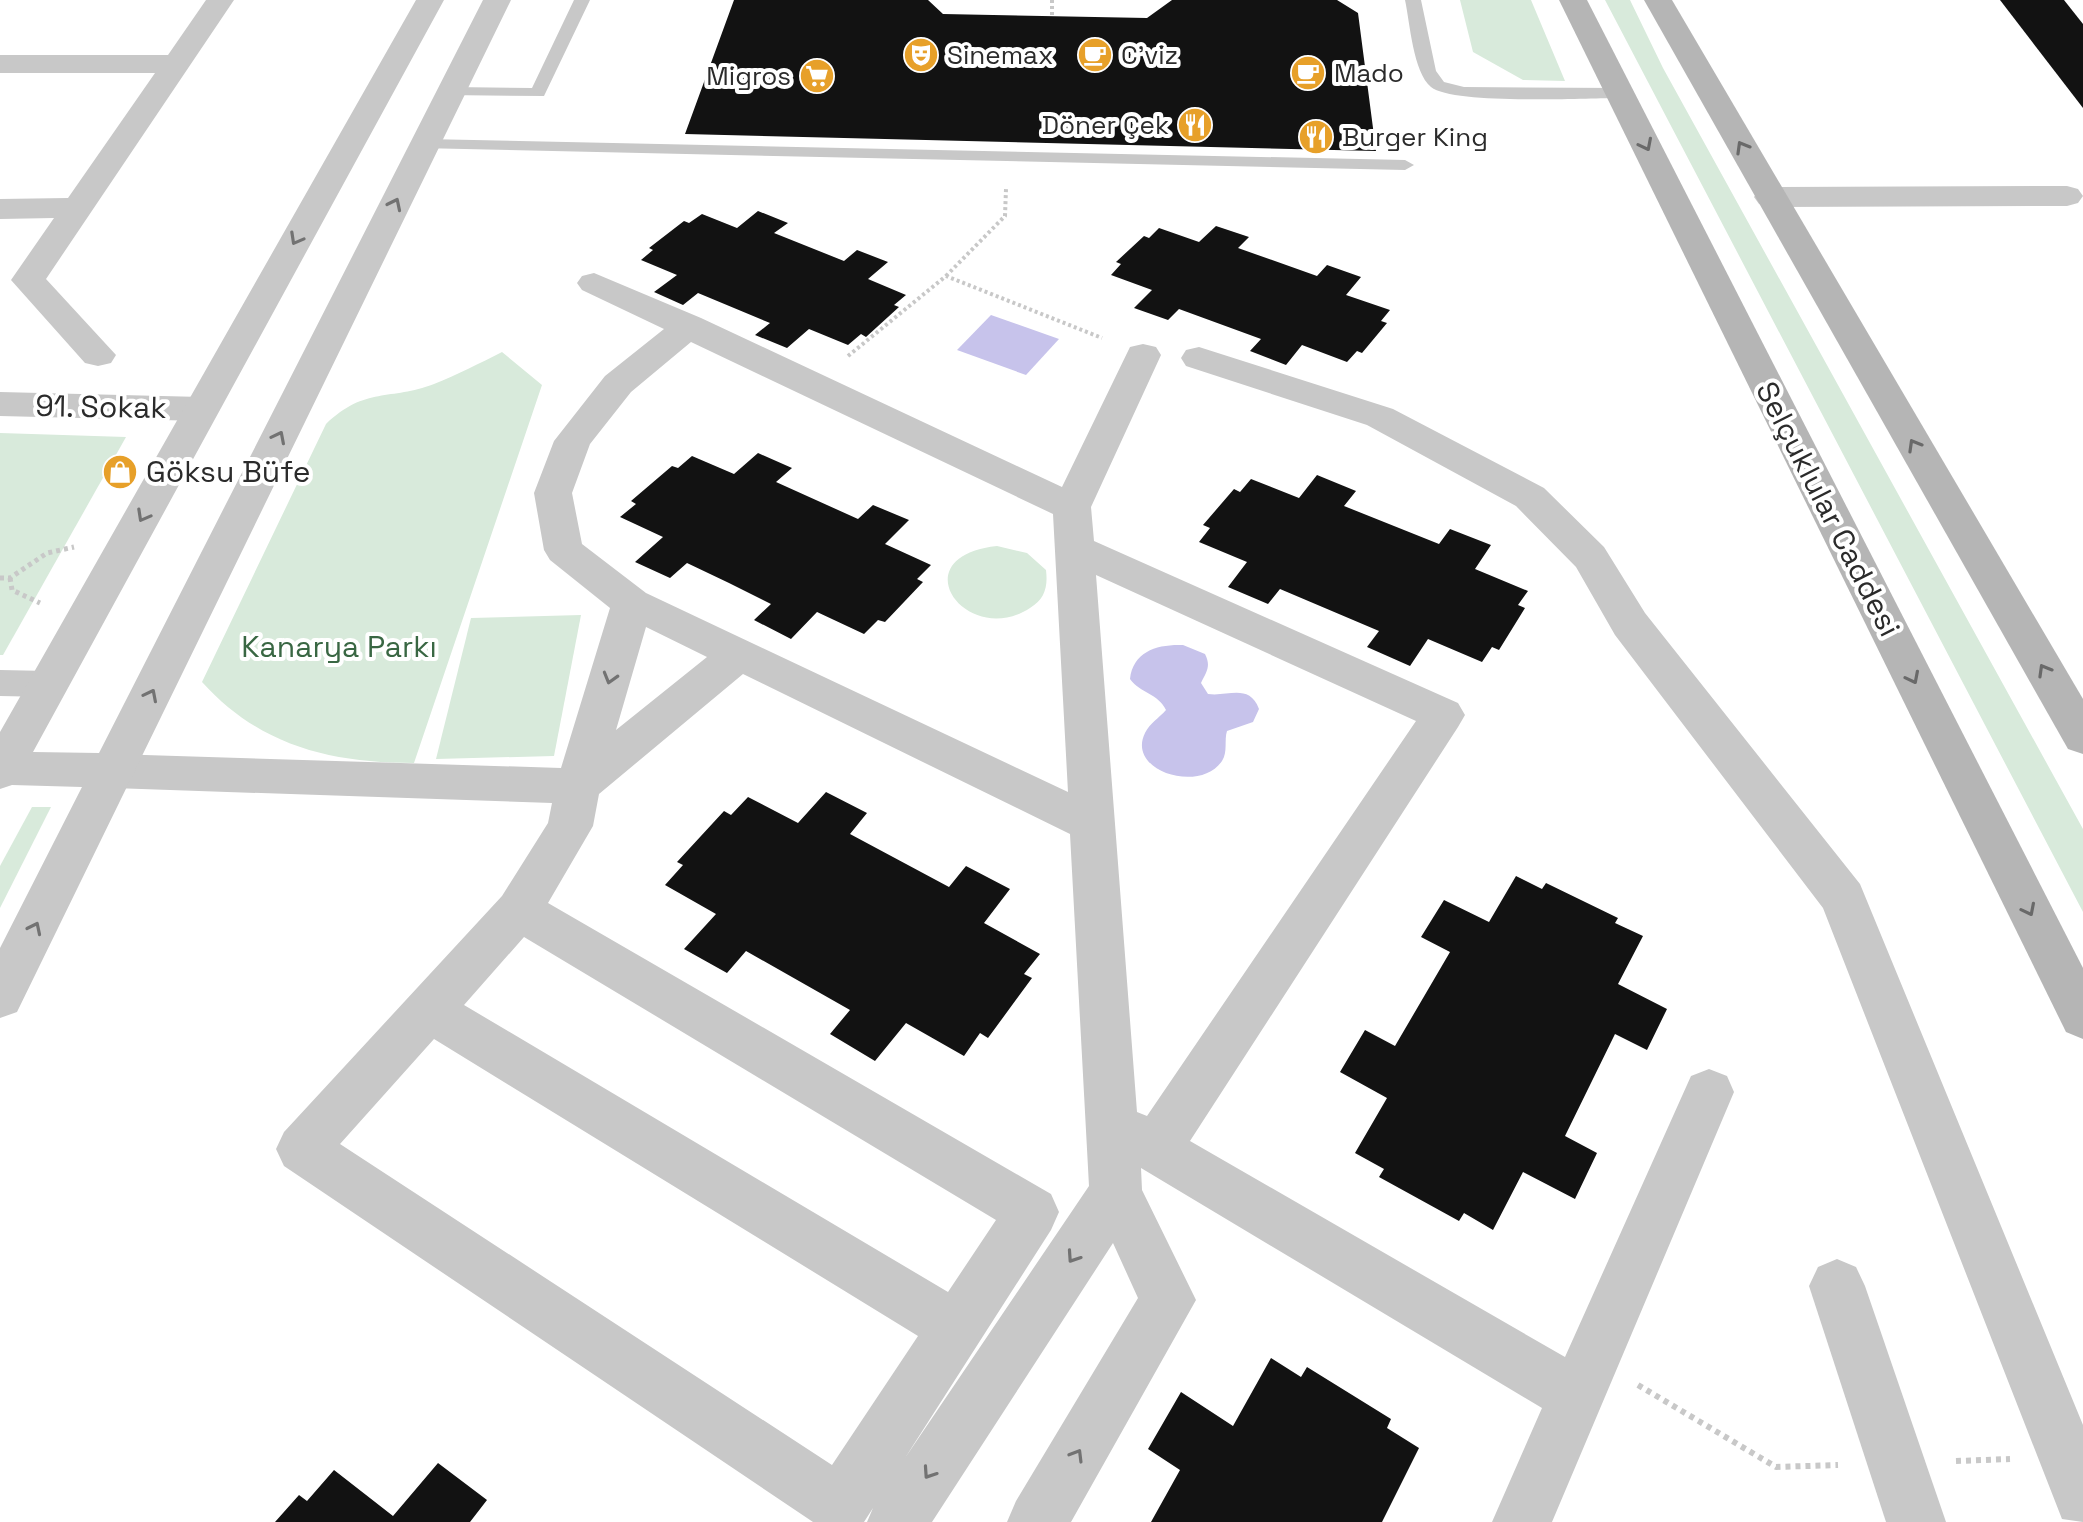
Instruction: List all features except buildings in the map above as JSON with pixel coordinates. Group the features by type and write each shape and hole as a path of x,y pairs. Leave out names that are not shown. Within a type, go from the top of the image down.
{"main road":[{"name":"Selçuklular Caddesi","path":"1573,0 2083,1017"},
{"path":"1658,0 2083,737"}],"street":[{"path":"98,355 28,280 220,0"},
{"path":"0,997 425,144 415,92 430,0"},
{"path":"497,0 415,92 202,409 1,770 578,786 739,654"},
{"path":"0,64 176,64"},
{"path":"1770,197 2067,196"},
{"path":"0,209 77,208"},
{"path":"594,283 814,385 1074,528 1443,715 1134,1135 1116,1192 897,1522"},
{"path":"689,326 618,384 573,441 553,493 564,550 632,603 1093,824"},
{"path":"1134,1135 1093,824 1074,528 1143,355"},
{"path":"1199,358 1380,417 1530,497 1590,557 1630,624 1843,898 2083,1498"},
{"name":"91. Sokak","path":"0,404 202,409"},
{"path":"519,910 1032,1212 840,1505 302,1149 519,910 570,826 578,786 632,603"},
{"path":"0,683 49,684"},
{"path":"429,1010 956,1328"},
{"path":"1522,1522 1709,1092"},
{"path":"1134,1135 1584,1377"},
{"path":"1037,1522 1168,1300 1116,1192"},
{"path":"1837,1286 1916,1522"}],"lane":[{"path":"415,92 538,93 582,0"},
{"path":"1413,0 1428,72 1438,85 1464,92 1620,93"},
{"path":"425,144 1405,165"}],"path":[{"path":"1052,0 1052,16"},
{"path":"814,385 946,276 1005,216 1008,156"},
{"path":"946,276 1143,355"},
{"path":"0,578 10,578 23,565 51,550 125,548"},
{"path":"1584,1377 1776,1467 2065,1457"}],"green space":[{"path":"1460,0 1531,0 1565,81 1523,80 1473,52"},
{"path":"1605,0 1630,0 1663,68 2083,829 2083,912"},
{"name":"Kanarya Parkı","path":"502,352 542,385 414,763 325,754 272,736 248,722 202,682 326,424 340,412 366,399 434,384"},
{"path":"0,433 126,437 3,655 0,655"},
{"path":"997,546 1027,553 1046,570 1046,587 1039,601 1006,618 984,617 966,609 953,596 948,581 952,566 968,554"},
{"path":"581,615 554,756 436,759 471,618"},
{"path":"32,807 51,807 0,908 0,866"}],"shaded area":[{"path":"991,315 1059,339 1026,375 957,350"},
{"path":"1183,645 1205,654 1208,665 1201,683 1208,694 1244,694 1255,701 1259,709 1253,722 1227,731 1225,754 1212,771 1183,777 1168,774 1146,758 1142,746 1145,733 1166,710 1159,700 1130,679 1136,662 1148,651"}],"place":[{"name":"Sinemax","path":"921,55"},
{"name":"C'viz","path":"1095,55"},
{"name":"Mado","path":"1308,73"},
{"name":"Migros","path":"817,76"},
{"name":"Döner Çek","path":"1195,125"},
{"name":"Burger King","path":"1316,137"},
{"name":"Göksu Büfe","path":"120,472"}]}
